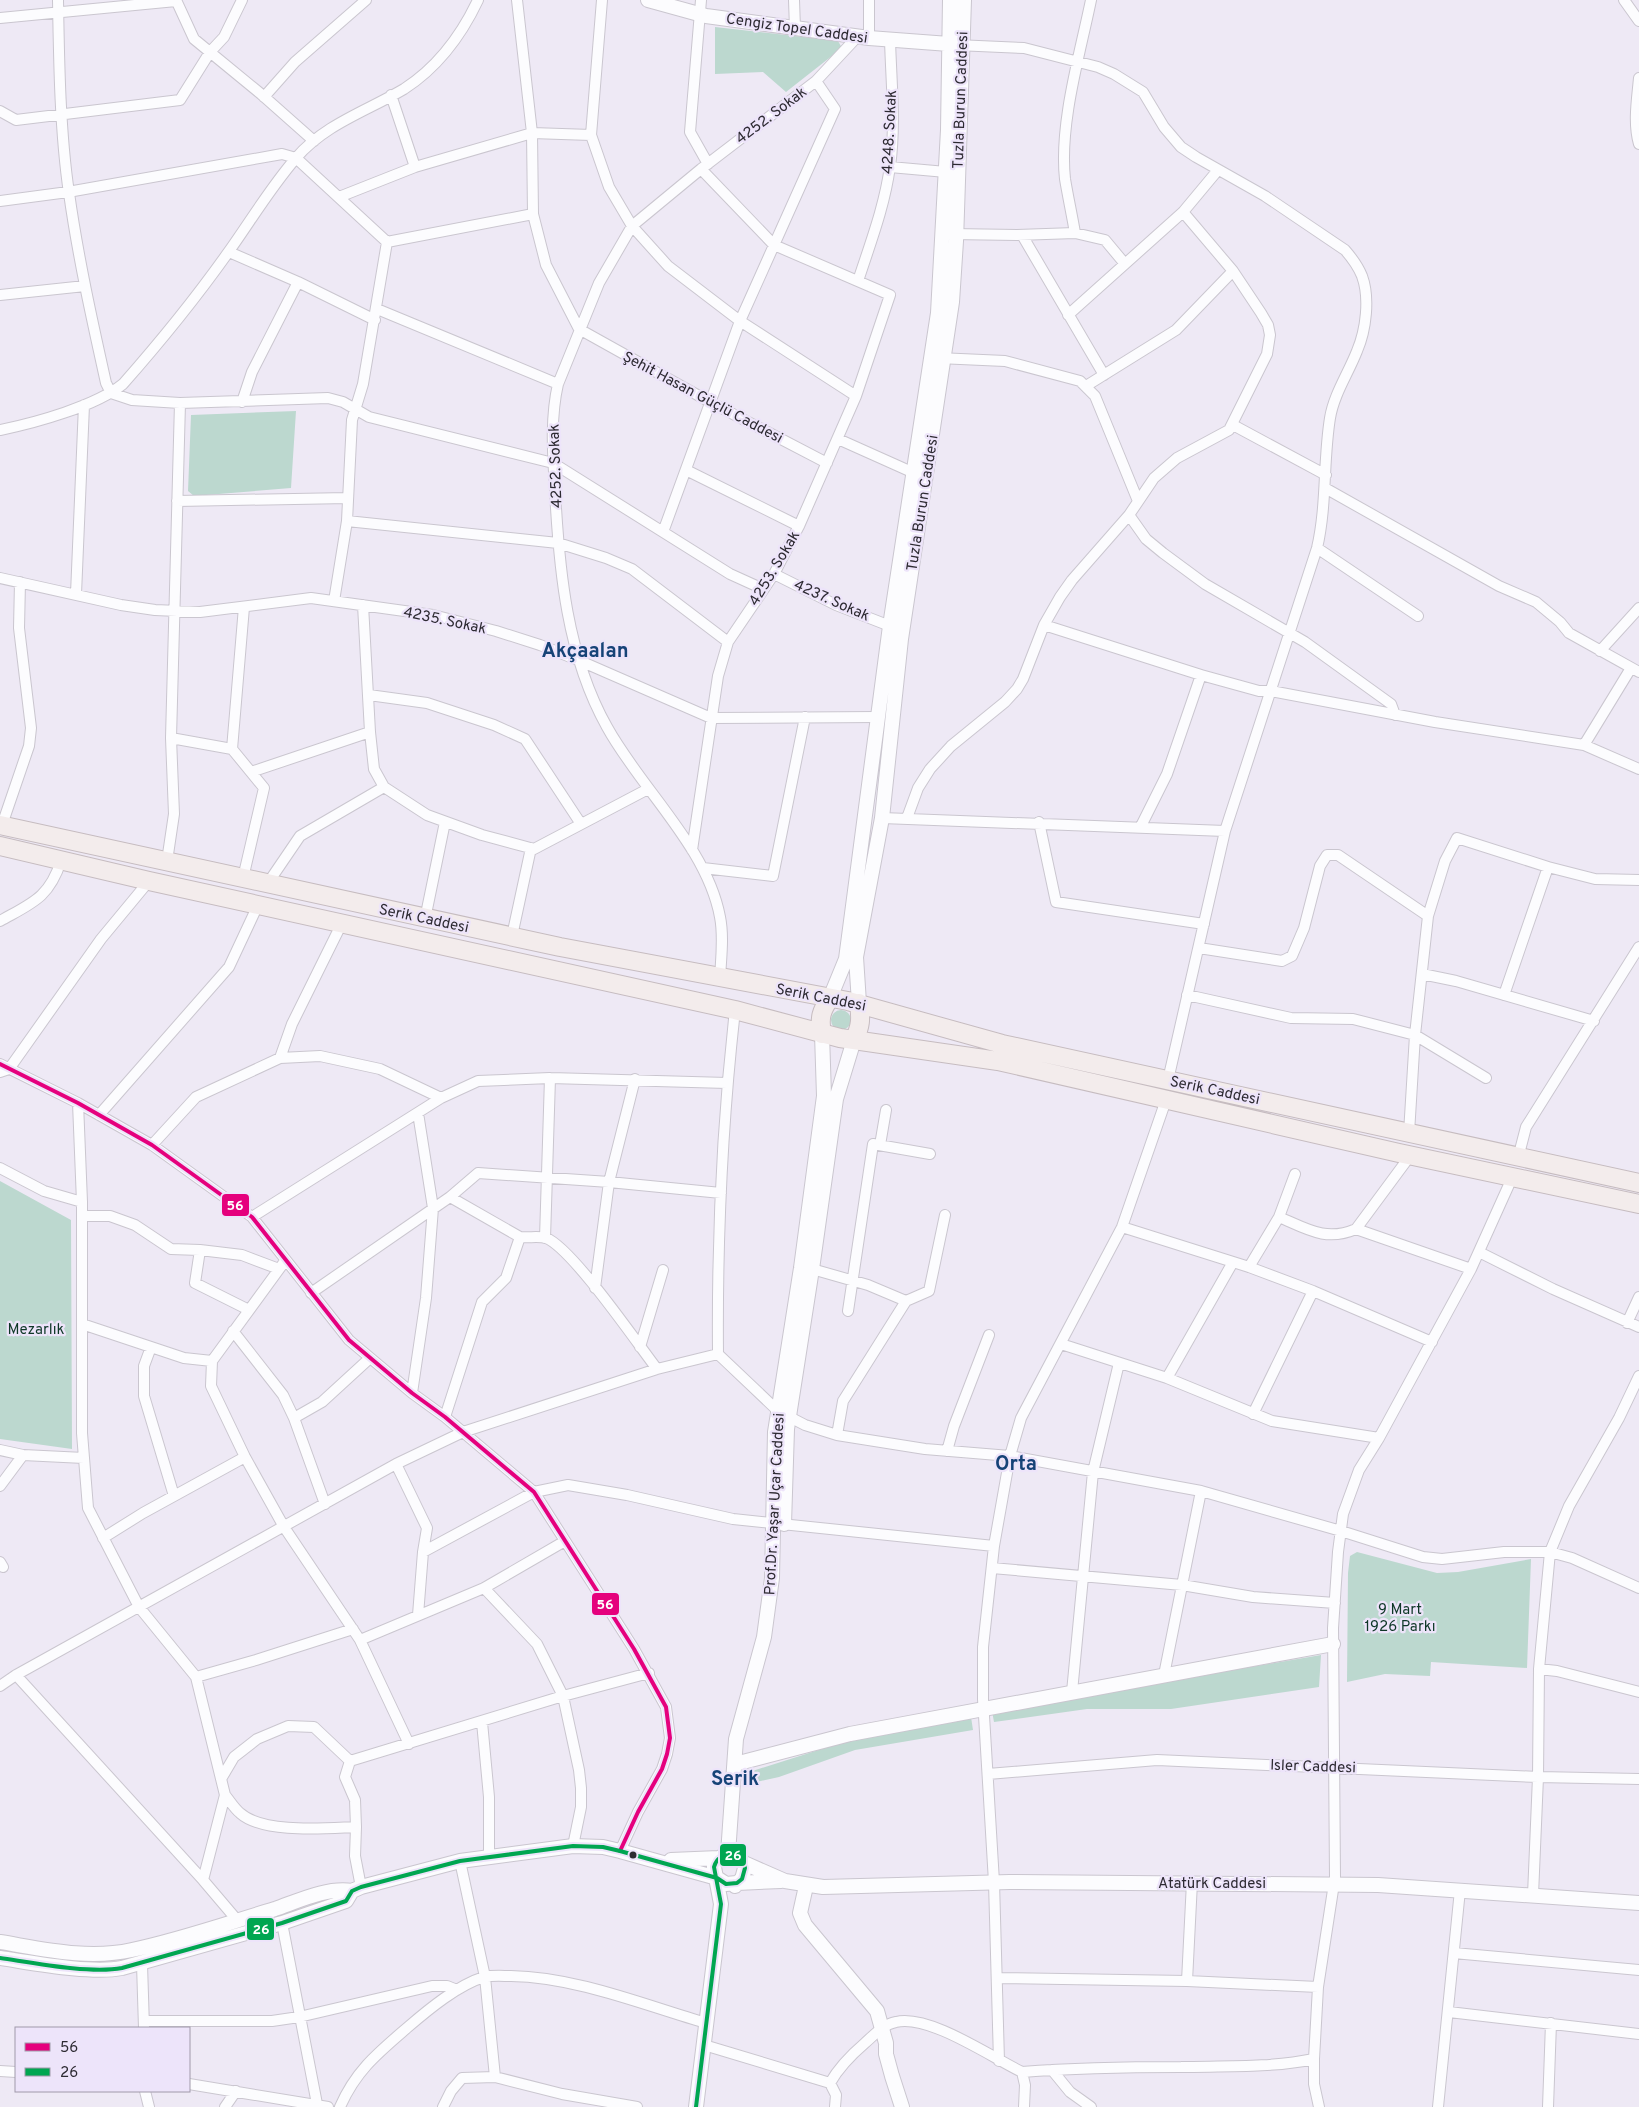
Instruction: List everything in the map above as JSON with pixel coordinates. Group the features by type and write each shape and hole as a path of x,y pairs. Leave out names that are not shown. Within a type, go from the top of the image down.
{"highway":[{"name":"Serik Caddesi","path":"1,825 569,949 859,1004 1002,1044 1639,1183"},
{"name":"Serik Caddesi","path":"0,846 149,881 735,1010 822,1034 998,1061 1410,1156 1639,1204"},
{"path":"822,1034 819,1021 821,1011 830,998"},
{"path":"854,1040 862,1020 859,1004"}],"main road":[{"name":"Cengiz Topel Caddesi","path":"648,0 700,14 795,28 890,40 955,45"},
{"name":"Tuzla Burun Caddesi","path":"859,1004 856,956 882,818 901,639 938,358 938,313 949,234 955,45 950,0"},
{"name":"Tuzla Burun Caddesi","path":"949,234 946,172 955,45 964,0"},
{"name":"Tuzla Burun Caddesi","path":"830,998 846,959 890,626 914,473 938,358"},
{"name":"Prof.Dr. Yaşar Uçar Caddesi","path":"724,1856 736,1739 764,1637 779,1524 775,1432 783,1414 824,1096 822,1034"},
{"path":"783,1414 812,1269 836,1099 854,1040"},
{"path":"734,1764 850,1734 1333,1644"},
{"path":"0,1942 70,1953 110,1954 133,1950 325,1893 342,1889 356,1889 460,1861 573,1846 620,1850 717,1878 726,1884 737,1883"},
{"path":"696,2107 722,1904 714,1867 724,1856"},
{"path":"660,1861 738,1856 744,1863 744,1874 722,1904"},
{"name":"Atatürk Caddesi","path":"744,1863 785,1881 806,1886 832,1887 994,1882 1334,1884 1460,1890 1639,1903"},
{"name":"Atatürk Caddesi","path":"737,1883 785,1881"},
{"path":"806,1886 800,1913 805,1925 877,2011 886,2043 886,2054 902,2107"},
{"path":"0,1958 113,1970 142,1964 282,1923 346,1901 356,1889"},
{"path":"886,2043 894,2053 911,2107"}],"street":[{"path":"58,0 62,114 68,192 85,286 106,383 111,394 132,400 180,403 328,398 343,402 370,416 553,463 730,574 763,589"},
{"path":"0,18 58,14 176,0 194,39 314,141"},
{"path":"0,111 16,120 180,100 210,52 224,37 242,0"},
{"path":"264,97 295,62 366,0"},
{"path":"0,430 84,405 111,394 123,384 229,252 252,216 296,158 314,141 346,119 420,78 438,61 466,26 478,0"},
{"path":"517,0 532,133 533,214 546,265 579,330"},
{"path":"602,0 590,135 609,187 632,226 668,266 740,321 856,396"},
{"path":"701,0 690,132 704,166 774,245 858,281"},
{"path":"794,0 795,28"},
{"path":"863,37 869,0"},
{"path":"1075,233 1065,178 1066,144 1069,110 1091,0"},
{"path":"1624,0 1639,21"},
{"name":"4252. Sokak","path":"720,978 722,933 711,884 692,850 607,728 578,660 558,543 553,463 553,411 558,384 579,330 606,268 632,226 704,166 816,81 863,37"},
{"name":"4248. Sokak","path":"858,281 875,228 890,167 892,108 890,40"},
{"path":"955,45 1024,48 1079,62 1114,74 1144,92 1172,138 1196,157 1265,196 1345,250 1362,274 1366,301 1361,337 1358,350 1332,408 1323,522 1318,548 1225,831 1168,1080"},
{"path":"1639,78 1636,115 1636,134 1639,144"},
{"path":"663,532 740,321 835,109 816,81"},
{"path":"391,95 415,168"},
{"path":"339,197 415,168 532,133 590,135"},
{"path":"0,201 68,192 282,154 296,158 387,242"},
{"path":"890,167 946,172"},
{"path":"1068,315 1183,212 1218,170"},
{"path":"908,818 918,788 930,769 951,746 1005,702 1017,689 1023,679 1044,626 1072,580 1128,515 1154,478 1177,458 1200,444 1224,434 1232,425 1246,392 1267,354 1270,335 1268,325 1261,313 1233,271 1183,212"},
{"path":"387,242 533,214"},
{"path":"949,234 1022,235 1075,233 1105,240 1125,264"},
{"path":"1022,235 1104,375"},
{"path":"334,601 347,521 350,434 363,384 387,242"},
{"path":"229,252 298,282 375,320"},
{"path":"1086,386 1176,330 1233,271"},
{"name":"4253. Sokak","path":"692,850 718,676 728,642 774,574 799,526 856,396 890,295 858,281"},
{"path":"242,402 252,372 298,282"},
{"path":"0,295 85,286"},
{"path":"377,309 558,384"},
{"name":"Şehit Hasan Güçlü Caddesi","path":"579,330 710,402 827,463"},
{"path":"938,358 1005,361 1080,381 1095,396 1138,501"},
{"path":"167,862 174,814 171,738 180,403"},
{"path":"76,594 84,405"},
{"path":"1232,425 1326,475"},
{"path":"838,438 914,473"},
{"path":"686,470 799,526"},
{"path":"1325,488 1499,586 1536,602 1560,622 1569,633 1635,670 1584,745"},
{"path":"177,501 348,498"},
{"path":"1128,515 1146,539 1163,553 1205,584 1306,642 1388,702 1393,707 1395,715"},
{"path":"347,521 558,543 606,558 632,569 728,642"},
{"path":"1318,548 1418,616"},
{"name":"4237. Sokak","path":"774,574 836,604 890,626"},
{"name":"4235. Sokak","path":"0,578 76,594 121,606 174,611 200,612 311,598 433,615 540,645 711,718 878,717"},
{"path":"1,825 29,746 31,728 19,628 20,582"},
{"path":"363,605 370,732 374,769 384,786 427,815 482,835 534,849 648,789"},
{"path":"232,749 244,607"},
{"path":"1600,651 1639,608"},
{"path":"1044,626 1259,691 1271,691 1395,715 1584,745 1639,769"},
{"path":"1141,826 1167,774 1201,675"},
{"path":"369,695 427,703 494,725 525,739 581,824"},
{"path":"703,868 773,876 805,717"},
{"path":"251,772 370,732"},
{"path":"171,738 232,749 264,788 243,878"},
{"path":"268,883 300,836 384,786"},
{"path":"882,818 1039,822 1225,831"},
{"path":"425,918 445,822"},
{"path":"1039,822 1056,902 1204,924"},
{"path":"1409,1133 1415,1034 1428,916 1446,862 1457,838 1548,867 1595,879 1639,880"},
{"path":"512,936 531,848"},
{"path":"1199,948 1282,961 1292,956 1304,928 1320,866 1327,855 1338,855 1428,916"},
{"path":"0,921 43,895 56,877 61,860"},
{"path":"1504,995 1548,867"},
{"path":"5,1071 101,939 149,881"},
{"path":"99,1115 229,967 258,905"},
{"path":"280,1058 292,1024 342,923"},
{"path":"1518,1158 1526,1127 1639,947"},
{"path":"1422,974 1456,981 1594,1021"},
{"path":"1187,995 1292,1018 1353,1019 1415,1034 1486,1078"},
{"path":"735,1010 727,1083 717,1260 718,1354 783,1414 805,1425 837,1435 947,1451 1010,1456 1201,1491 1340,1531 1423,1558 1442,1559 1504,1552 1550,1552 1572,1558 1639,1588"},
{"path":"152,1144 196,1097 280,1058 320,1056 380,1069 442,1098"},
{"path":"0,1064 5,1071 78,1103 152,1144 252,1217 282,1265 312,1293 349,1340 412,1393 446,1417 534,1492 649,1673 666,1707 670,1730 667,1754 662,1769 638,1812 620,1850"},
{"path":"252,1217 442,1098 478,1081 550,1078 727,1083"},
{"path":"546,1238 550,1078"},
{"path":"595,1288 609,1182 634,1079"},
{"path":"999,2061 994,1882 984,1708 983,1647 994,1546 1010,1456 1021,1418 1122,1227 1166,1100"},
{"path":"78,1103 82,1202 82,1434 88,1508 139,1607 196,1677 225,1795 241,1814 260,1823 304,1829 356,1827"},
{"path":"880,1146 886,1110"},
{"path":"412,1393 426,1298 433,1208 418,1113"},
{"path":"848,1311 872,1144 930,1154"},
{"path":"1280,1216 1308,1229 1330,1236 1356,1229 1410,1156"},
{"path":"0,1168 44,1190 82,1202"},
{"path":"312,1293 450,1197 478,1173 609,1182 721,1193"},
{"path":"1248,1267 1280,1216 1295,1174"},
{"path":"1319,2107 1314,2084 1314,2059 1318,1987 1334,1884 1333,1644 1340,1531 1343,1514 1359,1470 1379,1438 1471,1269 1512,1178"},
{"path":"450,1197 520,1238 546,1238 561,1247 657,1369"},
{"path":"837,1435 843,1401 906,1301 929,1291 945,1215"},
{"path":"82,1216 110,1216 135,1225 171,1249 242,1255 282,1265"},
{"path":"1122,1227 1233,1262 1313,1290 1432,1342"},
{"path":"1356,1229 1471,1269"},
{"path":"446,1417 482,1302 506,1278 520,1238"},
{"path":"200,1250 195,1283 249,1310"},
{"path":"1479,1252 1552,1289 1639,1327"},
{"path":"1167,1378 1233,1262"},
{"path":"282,1265 212,1361 211,1386 244,1458 284,1527 360,1640 409,1744"},
{"path":"812,1269 852,1281 906,1301"},
{"path":"640,1347 663,1270"},
{"path":"1253,1414 1313,1290"},
{"path":"1627,1322 1639,1297"},
{"path":"82,1324 184,1358 212,1361"},
{"path":"233,1331 283,1395 294,1418 325,1504"},
{"path":"947,1451 954,1426 989,1335"},
{"path":"1061,1344 1167,1378 1272,1422 1379,1438"},
{"path":"151,1347 144,1366 144,1396 174,1496"},
{"path":"1,1684 396,1464 463,1432 657,1369 718,1354"},
{"path":"294,1418 322,1402 370,1358"},
{"path":"1072,1692 1093,1472 1119,1362"},
{"path":"1534,1895 1539,1669 1550,1552 1570,1506 1619,1418 1639,1376"},
{"path":"0,1450 23,1455 84,1458"},
{"path":"0,1486 23,1455"},
{"path":"103,1538 244,1458"},
{"path":"396,1464 427,1528 423,1552 418,1615"},
{"path":"423,1552 534,1492 568,1486 627,1495 733,1519 994,1546"},
{"path":"1164,1675 1201,1491"},
{"path":"360,1640 484,1588 565,1541"},
{"path":"992,1568 1182,1585 1253,1597 1335,1603"},
{"path":"484,1588 537,1644 563,1696 582,1788 581,1807 573,1846"},
{"path":"196,1677 353,1629"},
{"path":"1539,1669 1557,1670 1639,1692"},
{"path":"350,1761 563,1696 649,1673"},
{"path":"16,1675 204,1880 237,1920"},
{"path":"482,1722 489,1797 490,1856"},
{"path":"221,1779 234,1757 257,1739 288,1726 314,1728 350,1761"},
{"name":"Isler Caddesi","path":"988,1774 1157,1760 1538,1777 1639,1779"},
{"path":"350,1761 345,1777 355,1800 356,1889"},
{"path":"204,1880 225,1795"},
{"path":"460,1861 485,1977 495,2077"},
{"path":"1187,1981 1192,1882"},
{"path":"1438,2107 1460,1890"},
{"path":"282,1923 317,2106"},
{"path":"1454,1954 1639,1970"},
{"path":"142,1964 144,2024 272,2021 299,2017 432,1986 447,1986 457,1990"},
{"path":"340,2107 360,2071 374,2057 424,2014 457,1990 485,1977 535,1976 621,1997 706,2024"},
{"path":"997,1978 1187,1981 1318,1987"},
{"path":"1449,2012 1639,2034"},
{"path":"830,2083 837,2071 881,2028 895,2022 911,2021 934,2027 1022,2072 1085,2067 1273,2065 1291,2064 1314,2059"},
{"path":"1548,2107 1551,2023"},
{"path":"704,2045 830,2083 836,2095 835,2107"},
{"path":"1052,2070 1070,2092 1091,2107"},
{"path":"0,2071 15,2072"},
{"path":"1022,2072 1025,2086 1024,2107"},
{"path":"442,2107 462,2078 495,2077 562,2094 638,2107"},
{"path":"190,2084 328,2107"},
{"path":"225,2107 236,2091"},
{"path":"145,2092 149,2107"}],"green space":[{"path":"715,27 838,41 842,48 786,92 763,72 715,74"},
{"path":"296,411 291,488 194,496 188,491 191,415"},
{"path":"841,1010 848,1013 851,1020 848,1027 841,1030 834,1027 831,1020 834,1013"},
{"name":"Mezarlık","path":"0,1181 71,1220 72,1449 0,1439"},
{"name":"9 Mart 1926 Parkı","path":"1357,1552 1437,1573 1458,1572 1531,1559 1527,1668 1431,1662 1430,1676 1385,1674 1347,1682 1348,1573 1350,1556"},
{"path":"1321,1655 1319,1687 1171,1709 1087,1709 994,1722 992,1711"},
{"path":"971,1717 973,1730 855,1750 779,1777 743,1785 740,1775 850,1740"}],"transit line":[{"name":"56","path":"0,1064 78,1103 152,1145 252,1217 349,1340 534,1492 634,1649 666,1707 670,1738 667,1754 662,1769 638,1812 620,1851"},
{"name":"26","path":"0,1958 78,1969 122,1968 282,1923 346,1901 352,1891 361,1887 460,1861 573,1846 603,1847 620,1851 717,1878 726,1884 737,1883 742,1879 745,1868 743,1862 735,1855 730,1854 720,1857 714,1867 721,1904 696,2107"}],"district":[{"name":"Akçaalan","path":"585,650"},
{"name":"Orta","path":"1016,1463"},
{"name":"Serik","path":"735,1778"}]}
